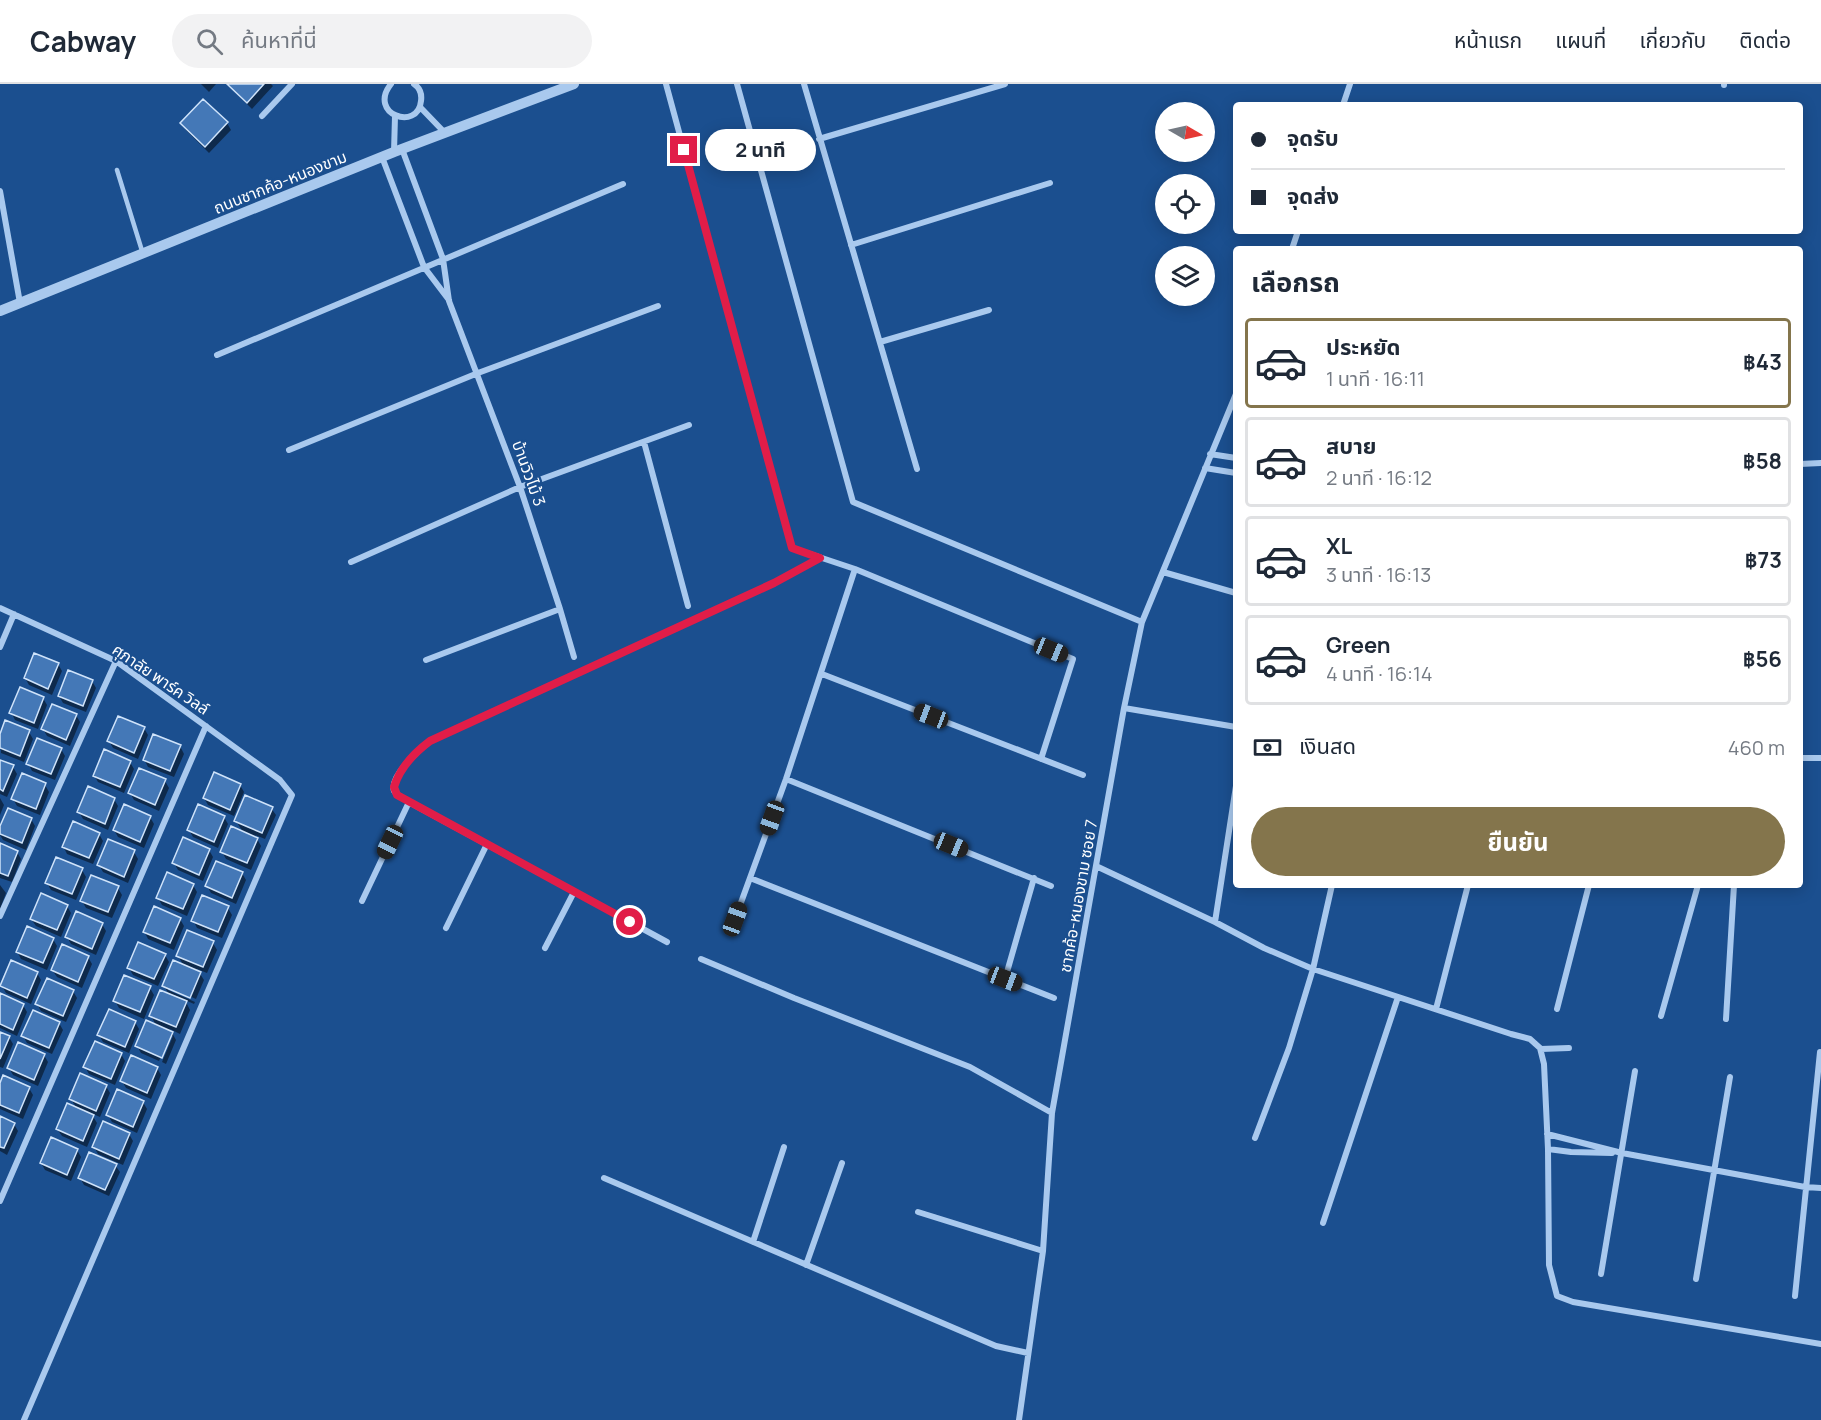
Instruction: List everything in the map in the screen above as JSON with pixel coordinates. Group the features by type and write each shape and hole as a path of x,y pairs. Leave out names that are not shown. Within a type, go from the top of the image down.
{"street":[{"path":"262,116 292,84"},
{"path":"391,84 385,87 384,100 387,110 395,116 405,118 414,114 420,107 422,97 419,88 414,84"},
{"name":"ถนนชากค้อ-หนองขาม","path":"0,311 398,150 574,84"},
{"path":"666,84 792,548 855,569 1072,659 1041,759"},
{"path":"737,84 853,502 1142,622"},
{"path":"804,84 917,469"},
{"path":"819,139 1005,84"},
{"path":"1344,102 1350,84"},
{"path":"420,107 445,133"},
{"path":"395,116 398,150"},
{"name":"บ้านวิวไม้ 3","path":"398,150 443,259 449,301 520,487 574,657"},
{"name":"บ้านวิวไม้ 3","path":"382,157 424,267 449,301"},
{"path":"851,245 1050,183"},
{"path":"217,355 623,184"},
{"path":"0,191 20,303"},
{"path":"289,450 478,373 658,306"},
{"path":"880,342 989,310"},
{"name":"ชากค้อ-หนองขาม ซอย 7","path":"1019,1420 1043,1251 1052,1113 1124,708 1142,622 1233,401"},
{"path":"351,562 520,487 689,425"},
{"path":"644,442 688,606"},
{"path":"1210,454 1233,458"},
{"path":"1803,464 1821,463"},
{"path":"1204,468 1233,473"},
{"path":"667,942 397,795 394,791 396,779 408,762 430,741 774,583 820,558"},
{"path":"735,919 822,674 855,569"},
{"path":"1163,572 1233,592"},
{"name":"ศุภาลัย พาร์ค วิลล์","path":"0,608 116,661 280,780 292,795 24,1420"},
{"path":"426,660 560,609"},
{"path":"0,647 14,614"},
{"path":"0,916 116,661"},
{"path":"822,674 1083,775"},
{"path":"1124,708 1233,726"},
{"path":"0,1201 206,726"},
{"path":"1803,758 1821,758"},
{"path":"786,779 1052,886"},
{"path":"362,901 410,802"},
{"path":"1215,922 1233,805"},
{"path":"446,928 487,844"},
{"path":"1096,866 1215,922 1264,948 1313,969 1530,1039 1541,1049 1544,1064 1548,1149 1549,1265 1557,1296 1573,1302 1821,1344"},
{"path":"750,878 1054,998"},
{"path":"1005,979 1034,878"},
{"path":"1255,1138 1289,1048 1313,969 1331,888"},
{"path":"1436,1009 1467,888"},
{"path":"1557,1009 1588,888"},
{"path":"1660,1016 1697,888"},
{"path":"1726,1019 1734,888"},
{"path":"545,948 574,892"},
{"path":"701,959 970,1067 1052,1113"},
{"path":"1323,1223 1398,997"},
{"path":"1541,1049 1569,1048"},
{"path":"1795,1296 1805,1187 1819,1091 1820,1052"},
{"path":"1601,1274 1635,1071"},
{"path":"1696,1279 1730,1077"},
{"path":"1547,1134 1622,1153 1821,1188"},
{"path":"753,1242 784,1147"},
{"path":"1548,1149 1622,1153"},
{"path":"807,1265 842,1163"},
{"path":"604,1178 996,1346 1028,1353"},
{"path":"918,1212 1043,1251"}],"lane":[{"path":"117,170 143,254"}],"building":[{"path":"227,84 264,84 247,103"},
{"path":"203,99 228,122 205,147 180,123"},
{"path":"34,653 59,663 48,689 24,678"},
{"path":"68,670 93,680 83,706 58,696"},
{"path":"20,687 44,697 34,723 9,713"},
{"path":"52,704 77,714 66,740 41,729"},
{"path":"118,716 145,727 134,753 107,741"},
{"path":"5,720 30,730 20,756 0,748 0,734"},
{"path":"153,734 181,745 170,771 143,760"},
{"path":"37,738 62,748 51,774 26,764"},
{"path":"104,749 131,761 120,787 93,776"},
{"path":"0,760 14,765 3,791 0,789"},
{"path":"139,768 166,779 155,805 128,793"},
{"path":"214,772 241,784 230,810 203,798"},
{"path":"22,773 46,783 36,809 11,799"},
{"path":"88,786 115,798 105,824 77,812"},
{"path":"245,795 273,807 262,833 234,821"},
{"path":"124,804 151,816 140,842 113,830"},
{"path":"198,804 225,816 214,842 187,830"},
{"path":"8,808 32,818 22,843 0,834 0,826"},
{"path":"73,821 100,833 89,858 62,847"},
{"path":"231,826 258,838 247,863 220,852"},
{"path":"183,837 210,849 199,875 172,863"},
{"path":"108,839 135,850 124,877 97,865"},
{"path":"0,843 18,851 8,876 0,873"},
{"path":"56,857 83,868 72,894 45,883"},
{"path":"216,861 243,872 232,898 205,886"},
{"path":"167,872 194,884 183,909 156,898"},
{"path":"91,875 119,886 108,912 80,901"},
{"path":"41,893 68,905 57,930 30,919"},
{"path":"202,895 229,906 218,932 191,921"},
{"path":"154,906 181,918 170,943 143,932"},
{"path":"76,911 103,923 92,949 65,937"},
{"path":"27,926 54,938 43,963 16,952"},
{"path":"187,930 214,941 203,967 176,956"},
{"path":"138,942 166,954 154,979 127,968"},
{"path":"62,944 89,956 78,982 51,970"},
{"path":"11,960 38,972 27,998 0,986"},
{"path":"173,960 201,972 190,998 162,986"},
{"path":"124,975 151,986 140,1012 113,1001"},
{"path":"47,978 74,990 63,1016 35,1004"},
{"path":"160,990 187,1001 176,1027 149,1016"},
{"path":"0,993 24,1004 13,1030 0,1024"},
{"path":"109,1009 136,1021 125,1047 97,1035"},
{"path":"33,1010 60,1022 49,1048 21,1036"},
{"path":"146,1020 173,1032 162,1058 135,1046"},
{"path":"0,1032 10,1036 0,1059"},
{"path":"95,1041 122,1053 111,1079 83,1067"},
{"path":"18,1042 45,1054 34,1080 7,1068"},
{"path":"131,1055 158,1067 147,1093 120,1081"},
{"path":"80,1073 107,1085 96,1111 69,1099"},
{"path":"3,1075 30,1087 19,1113 0,1105 0,1083"},
{"path":"117,1089 144,1101 133,1127 106,1115"},
{"path":"67,1103 94,1115 83,1141 56,1129"},
{"path":"0,1116 15,1123 4,1148 0,1147"},
{"path":"103,1121 130,1133 119,1159 92,1147"},
{"path":"51,1137 78,1149 67,1175 40,1163"},
{"path":"89,1152 117,1164 105,1190 78,1178"}],"route":[{"path":"630,922 397,795 394,787 399,773 430,741 774,583 820,558 792,548 684,150"}]}
